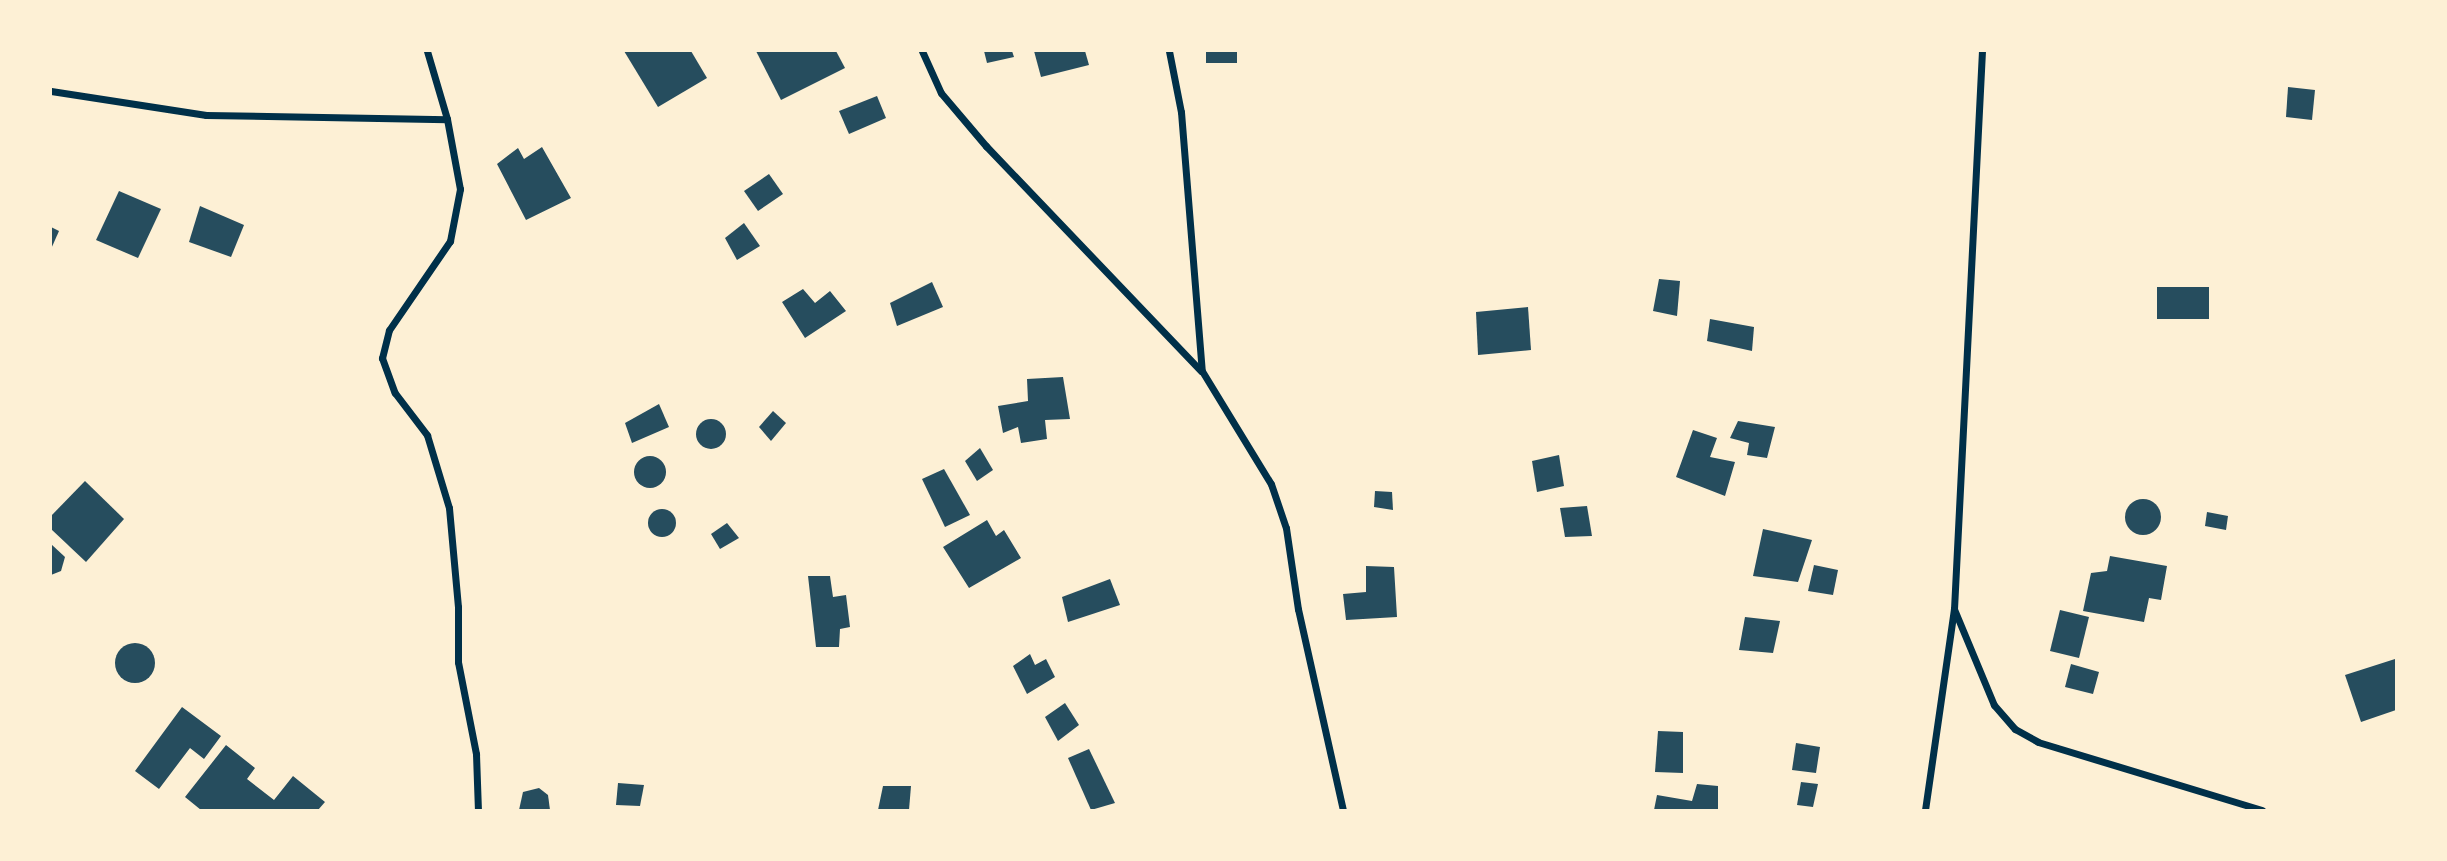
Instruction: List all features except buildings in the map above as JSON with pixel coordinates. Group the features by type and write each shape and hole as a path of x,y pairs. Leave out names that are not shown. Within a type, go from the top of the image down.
{"street":[{"path":"427,51 447,119 460,189 450,241 389,330 382,358 396,393 427,435 449,508 458,607 458,662 475,754 478,810"},
{"path":"922,51 942,93 986,146 1202,371 1271,484 1286,528 1298,609 1343,810"},
{"path":"1169,51 1181,111 1202,371"},
{"path":"1925,810 1954,609 1982,51"},
{"path":"51,91 206,115 447,119"},
{"path":"1954,609 1994,705 2015,729 2038,742 2262,810"}]}
